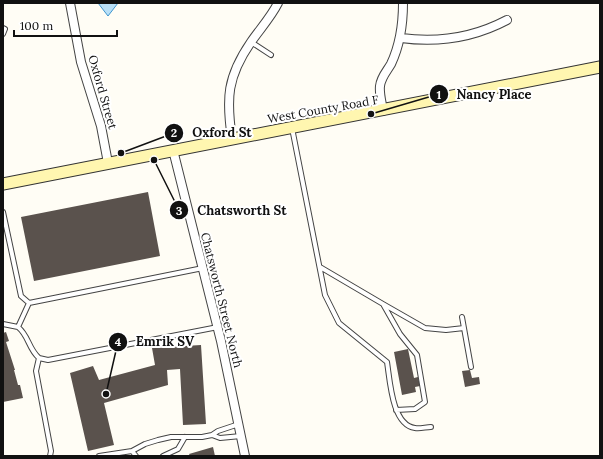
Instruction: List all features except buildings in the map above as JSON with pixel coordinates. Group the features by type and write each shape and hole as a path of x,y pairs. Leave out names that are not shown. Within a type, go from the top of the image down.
{"street":[{"name":"Oxford Street","path":"70,3 81,62 101,126 108,163"},
{"path":"232,139 228,114 229,90 237,66 251,42 278,3"},
{"path":"383,111 380,85 382,78 391,63 400,38 403,3"},
{"path":"400,38 433,40 459,38 498,25 507,20"},
{"name":"West County Road F","path":"3,184 173,150 383,111 600,67"},
{"name":"Chatsworth Street North","path":"173,150 218,327 245,456"}],"lane":[{"path":"3,28 5,29 3,34"},
{"path":"251,42 271,55"},
{"path":"292,128 326,295 339,323 387,362 396,410 405,424 415,428 431,427"},
{"path":"3,212 21,296 29,303"},
{"path":"320,267 425,328 446,330 464,328"},
{"path":"29,303 203,268"},
{"path":"18,327 29,303"},
{"path":"383,304 400,334 417,355 425,402 415,409 396,410"},
{"path":"462,317 471,367"},
{"path":"3,324 18,327 26,335 33,352 39,358 48,360 218,327"},
{"path":"39,358 36,371 51,451 50,456"},
{"path":"99,456 132,451 145,444 158,440 185,437 195,438 212,435 218,431 239,424"},
{"path":"212,435 220,438 241,436"},
{"path":"163,456 178,449 185,437"},
{"path":"132,451 136,456"}],"water":[{"path":"98,3 118,3 108,16"}],"place":[{"name":"Nancy Place","path":"371,114"},
{"name":"Oxford St","path":"121,153"},
{"name":"Chatsworth St","path":"154,160"},
{"name":"Emrik SV","path":"106,394"}]}
